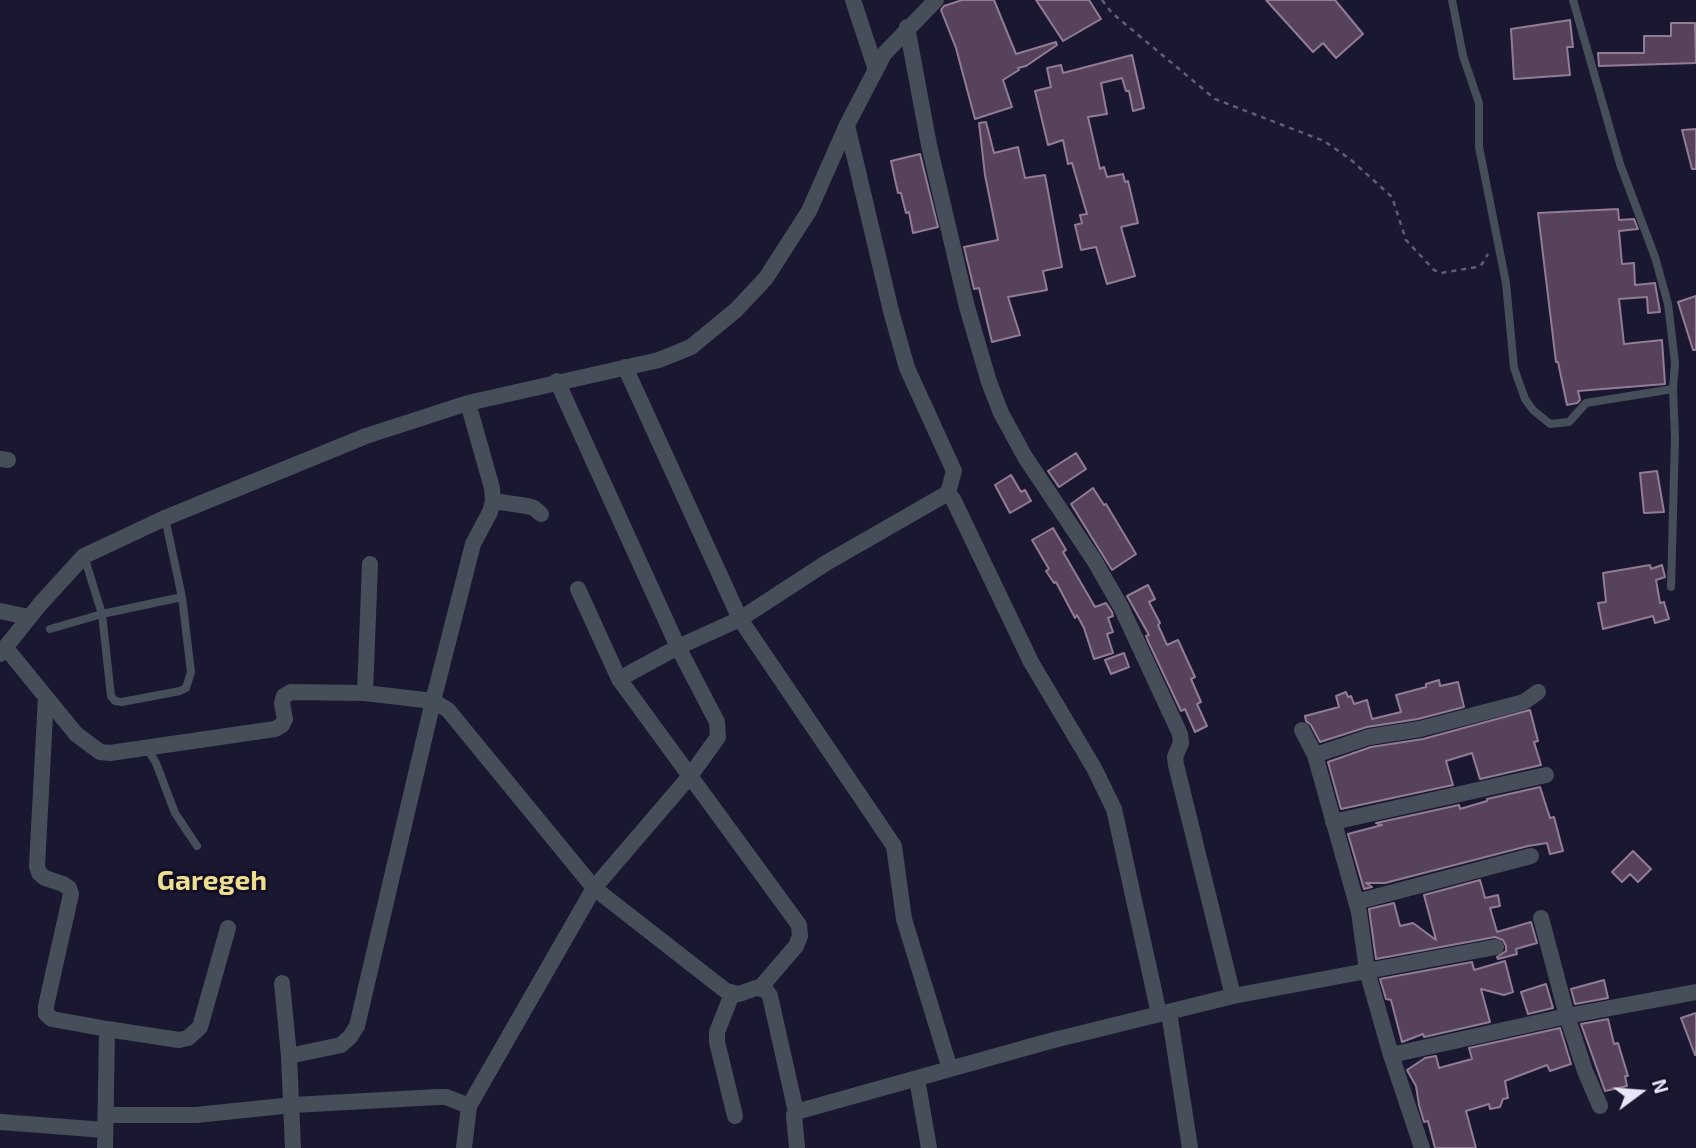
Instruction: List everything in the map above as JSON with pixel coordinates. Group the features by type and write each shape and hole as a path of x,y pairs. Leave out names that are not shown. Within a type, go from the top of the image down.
{"street":[{"path":"853,0 876,69"},
{"path":"797,1148 796,1112 770,996 766,990 760,988 732,993 594,888 448,710 433,701 365,693 291,692 284,695 282,703 285,719 282,726 275,729 147,748 100,752 76,734 3,651 84,556 165,518 366,436 468,403 659,360 691,347 736,310 766,278 809,211 847,125 884,54 907,27 936,0"},
{"path":"907,27 929,145 967,307 989,382 1001,413 1025,457 1094,560 1121,607 1180,734 1181,743 1174,757 1233,996"},
{"path":"619,679 740,618 826,563 948,493 954,471 907,369 847,125"},
{"path":"625,367 740,618 894,846 904,919 950,1069"},
{"path":"464,1148 469,1106 594,888 690,776 714,745 718,729 717,722 678,648 557,381"},
{"path":"289,1056 341,1045 357,1026 433,701 473,544 493,501 492,488 468,403"},
{"path":"948,493 1031,662 1094,768 1114,809 1164,1013 1190,1148"},
{"path":"493,501 527,506 541,514"},
{"path":"365,693 370,564"},
{"path":"578,589 619,679 799,925 800,936 796,946 760,988"},
{"path":"0,611 29,618"},
{"path":"1315,755 1369,737 1420,729 1524,702 1538,691"},
{"path":"46,697 37,866 39,873 45,878 63,884 69,888 71,894 46,1014 52,1019 179,1040 195,1034 200,1027 228,928"},
{"path":"1302,730 1315,755 1356,902 1367,971 1422,1148"},
{"path":"1333,822 1546,775"},
{"path":"1356,902 1531,856"},
{"path":"1541,919 1567,1016 1600,1106"},
{"path":"796,1112 1050,1041 1233,996 1496,947"},
{"path":"282,983 293,1105 293,1148"},
{"path":"1391,1055 1567,1016 1696,992"},
{"path":"732,993 717,1031 717,1042 735,1116"},
{"path":"105,1148 107,1029"},
{"path":"917,1079 929,1148"},
{"path":"0,1122 106,1123 293,1105 446,1097 469,1106"}],"lane":[{"path":"1452,0 1463,56 1479,103 1479,147 1510,309 1514,368 1525,399 1550,424 1569,422 1586,403 1673,389"},
{"path":"1573,0 1620,164 1656,257 1668,304 1675,363 1671,587"},
{"path":"84,556 102,614 109,688 116,701 180,691 190,681 191,672 182,597 165,518"},
{"path":"50,629 102,614 182,597"},
{"path":"147,748 156,763 175,813 197,846"}],"path":[{"path":"1102,0 1112,13 1215,99 1324,141 1350,159 1387,191 1395,205 1406,240 1434,270 1441,274 1477,267 1482,264 1497,240"}],"building":[{"path":"962,0 994,0 1016,54 1056,42 1057,45 1003,80 1012,107 975,119 956,48 941,10 944,6"},
{"path":"1036,0 1089,0 1101,19 1063,41"},
{"path":"1266,0 1335,0 1363,34 1336,58 1323,43 1313,52"},
{"path":"1570,20 1573,47 1567,47 1570,75 1514,79 1511,29"},
{"path":"1671,23 1695,23 1696,63 1599,66 1598,53 1644,53 1644,36 1671,36"},
{"path":"1132,55 1144,108 1133,111 1129,91 1126,91 1122,78 1101,83 1107,114 1088,117 1100,169 1104,167 1107,177 1123,174 1125,182 1128,181 1138,223 1121,227 1135,276 1107,284 1096,247 1081,250 1075,225 1082,223 1080,215 1087,214 1072,163 1068,164 1063,140 1048,145 1035,91 1051,87 1047,68 1061,65 1063,73"},
{"path":"986,122 994,153 1018,147 1025,178 1045,175 1062,267 1043,271 1047,290 1008,297 1020,335 992,342 979,288 974,289 964,247 998,240 985,175 979,123"},
{"path":"1696,129 1696,169 1692,169 1682,130"},
{"path":"920,154 938,227 913,233 909,212 906,213 901,193 898,193 891,161"},
{"path":"1618,209 1619,220 1634,219 1638,229 1619,231 1622,264 1634,263 1635,285 1655,283 1660,312 1648,313 1647,297 1619,299 1624,344 1662,340 1665,384 1578,391 1580,400 1567,405 1556,362 1538,213"},
{"path":"1696,296 1696,350 1693,350 1678,302"},
{"path":"1076,453 1086,469 1059,487 1048,471"},
{"path":"1657,471 1664,512 1644,513 1640,473"},
{"path":"1011,475 1021,492 1025,490 1031,501 1010,513 995,485"},
{"path":"1093,488 1104,505 1106,504 1136,554 1112,570 1071,504"},
{"path":"1053,528 1066,550 1063,552 1095,607 1106,603 1112,612 1113,616 1108,618 1113,632 1107,634 1113,653 1094,659 1077,615 1075,618 1056,582 1054,583 1046,571 1049,569 1032,540"},
{"path":"1650,565 1651,569 1662,565 1665,577 1656,580 1660,603 1664,602 1669,619 1655,623 1653,616 1603,629 1598,603 1606,602 1603,573"},
{"path":"1148,585 1155,599 1149,602 1167,645 1178,640 1195,677 1191,679 1201,702 1197,704 1207,726 1195,732 1185,709 1181,711 1148,641 1146,636 1149,635 1127,596"},
{"path":"1124,653 1129,667 1111,674 1105,660"},
{"path":"1439,680 1440,686 1458,682 1464,707 1418,719 1367,727 1320,742 1306,721 1305,716 1339,707 1336,696 1346,692 1354,704 1367,700 1372,719 1401,712 1396,695 1426,687 1426,684"},
{"path":"1530,710 1538,741 1534,742 1541,765 1480,779 1472,753 1446,761 1453,785 1341,809 1328,762 1371,747 1423,739"},
{"path":"1540,787 1550,818 1554,817 1563,851 1550,854 1547,843 1528,846 1385,883 1366,883 1372,887 1364,889 1348,834 1382,825 1376,823 1459,805 1460,809 1487,799"},
{"path":"1633,851 1651,869 1638,882 1630,874 1622,882 1612,872"},
{"path":"1480,880 1485,898 1498,895 1500,906 1490,908 1497,932 1531,922 1537,943 1516,949 1517,954 1498,959 1497,957 1506,951 1506,946 1503,940 1495,937 1376,959 1369,909 1394,903 1400,926 1413,923 1436,940 1424,895"},
{"path":"1505,961 1513,992 1504,995 1481,989 1490,1022 1424,1037 1423,1034 1402,1042 1391,1000 1386,999 1380,979 1472,962 1474,970"},
{"path":"1604,980 1608,998 1575,1004 1571,989"},
{"path":"1546,984 1553,1008 1528,1014 1521,992"},
{"path":"1696,1013 1696,1055 1695,1055 1681,1018"},
{"path":"1608,1019 1614,1044 1618,1043 1628,1076 1625,1076 1627,1086 1605,1091 1581,1024"},
{"path":"1560,1028 1571,1064 1550,1071 1547,1065 1505,1081 1508,1098 1503,1099 1500,1107 1490,1109 1489,1104 1466,1111 1476,1148 1435,1148 1428,1121 1424,1122 1416,1086 1407,1070 1425,1058 1436,1056 1439,1068 1472,1059 1469,1048"}],"district":[{"name":"Garegeh","path":"212,881"}]}
